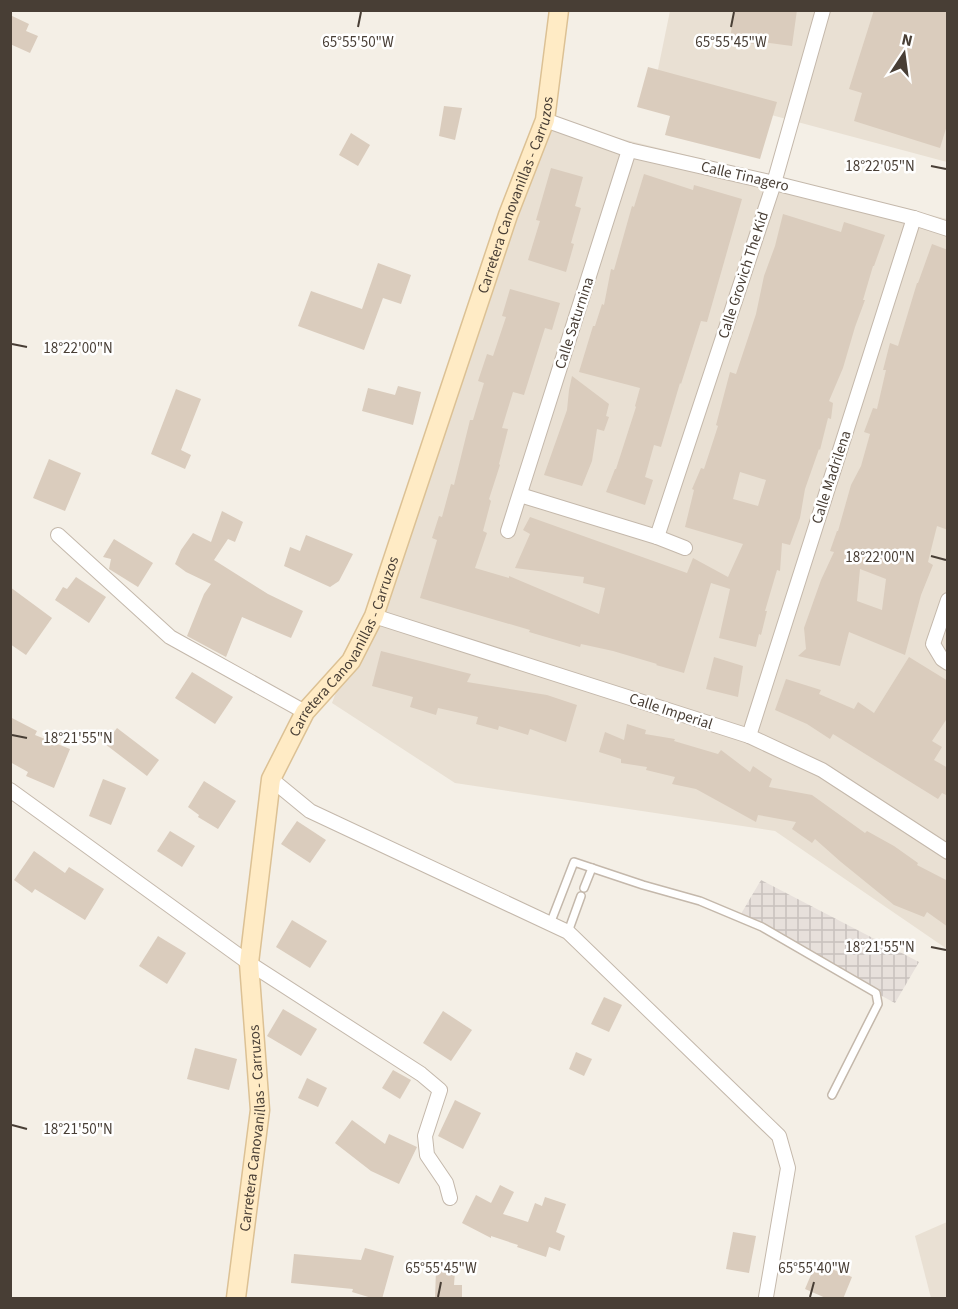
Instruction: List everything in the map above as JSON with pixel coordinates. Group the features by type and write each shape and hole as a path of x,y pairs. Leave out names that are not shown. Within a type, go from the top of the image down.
{"street":[{"name":"Carretera Canovanillas - Carruzos","path":"237,1299 260,1110 249,963 271,779 305,712 351,661 374,616 508,215 545,120 559,10"},
{"name":"Calle Grovich The Kid","path":"657,537 774,183 823,10"},
{"name":"Calle Tinagero","path":"545,120 629,150 774,183 914,218 948,229"},
{"name":"Calle Saturnina","path":"508,531 629,150"},
{"name":"Calle Madrilena","path":"749,736 914,218"},
{"path":"520,495 657,537 685,548"},
{"path":"58,535 170,637 305,712"},
{"path":"948,600 933,644 942,659 948,663"},
{"name":"Calle Imperial","path":"374,616 749,736 822,770 948,852"},
{"path":"271,779 310,811 568,932 779,1136 788,1168 766,1298"},
{"path":"10,790 249,963 421,1074 441,1090 425,1136 427,1155 446,1183 450,1198"}],"lane":[{"path":"550,924 574,862 700,902 762,927 876,993 878,1004 831,1095"},
{"path":"584,888 592,868"},
{"path":"568,932 581,896"}],"shaded area":[{"path":"670,11 947,11 947,162 655,84"},
{"path":"545,120 947,219 947,949 775,831 455,783 332,703"},
{"path":"761,880 919,962 895,1003 738,919"},
{"path":"947,1222 947,1298 931,1298 915,1236"}],"building":[{"path":"734,10 797,10 792,46 730,40"},
{"path":"874,10 948,10 948,122 940,148 854,121 862,93 849,89"},
{"path":"10,15 29,24 26,31 38,36 30,53 10,44"},
{"path":"648,67 777,102 760,159 665,135 670,116 637,107"},
{"path":"444,106 462,108 455,140 439,136"},
{"path":"351,133 370,145 358,166 339,155"},
{"path":"551,168 583,177 575,206 581,208 566,272 528,260 540,221 536,220"},
{"path":"644,174 693,190 694,185 742,199 707,322 701,321 661,447 654,445 645,477 653,480 645,505 606,492 616,469 640,388 579,372 593,326 595,326 602,304 604,305 611,269 614,270 632,206 634,207"},
{"path":"783,214 841,232 844,222 885,235 873,266 863,300 865,300 843,368 829,401 833,403 831,419 828,418 820,450 805,489 800,518 790,545 782,543 780,571 777,570 756,647 719,638 730,589 711,583 684,673 613,651 581,644 580,647 420,598 437,540 432,538 439,516 442,517 451,484 454,485 470,420 473,420 484,383 478,381 487,354 493,356 506,317 502,316 510,289 560,303 552,330 545,328 524,395 513,392 502,428 508,429 483,531 487,533 475,568 509,578 509,576 599,614 605,588 583,583 584,577 515,568 530,534 523,530 530,517 687,573 693,558 728,577 743,544 685,527 694,490 692,489 701,468 704,469 718,426 716,425 730,372 736,374","holes":["740,472 766,480 758,506 733,499"]},
{"path":"932,244 948,250 948,530 937,526 928,562 933,565 921,595 905,655 849,632 840,666 798,656 806,649 804,628 821,580 834,552 830,551 851,485 861,466 870,434 864,432 873,408 877,409 890,343 898,346","holes":["860,569 886,579 882,610 857,601"]},
{"path":"378,263 411,275 401,304 383,298 364,350 298,326 311,291 362,309"},
{"path":"572,376 609,404 606,416 609,417 604,431 597,429 592,461 582,486 544,475 567,410"},
{"path":"398,386 421,392 413,425 362,411 368,388 395,395"},
{"path":"176,389 201,399 181,450 191,455 185,469 151,454"},
{"path":"49,459 81,473 65,511 33,498"},
{"path":"222,511 243,522 235,542 228,539 214,560 268,594 303,611 291,638 242,617 226,657 187,636 204,594 211,584 175,564 181,550 193,533 211,542"},
{"path":"306,535 353,554 339,581 330,587 284,566 290,547 300,551"},
{"path":"114,539 153,563 138,587 109,569 111,559 103,557"},
{"path":"76,577 106,597 89,623 55,600 63,587 67,589"},
{"path":"10,587 52,618 26,655 10,644"},
{"path":"381,651 471,674 467,682 547,695 577,705 566,742 530,729 528,735 499,726 498,730 476,724 478,717 438,708 436,715 410,707 413,697 372,686"},
{"path":"714,657 743,666 738,697 706,689"},
{"path":"909,657 948,681 948,717 932,741 942,747 934,760 948,768 948,796 942,793 938,799 833,734 830,739 807,724 775,710 786,679 821,690 819,694 854,709 858,702 874,713"},
{"path":"192,672 233,697 215,724 175,698"},
{"path":"10,717 37,731 35,735 70,749 54,788 26,776 28,772 10,762"},
{"path":"627,724 646,730 645,734 675,739 674,741 718,754 721,750 750,772 753,766 772,779 769,787 812,795 865,833 867,831 894,846 918,863 917,865 948,881 948,927 927,912 924,917 894,905 815,839 812,843 792,829 796,822 758,815 756,822 696,789 672,784 675,777 646,770 647,767 621,763 621,759 599,752 605,732 624,740"},
{"path":"117,728 159,760 147,776 105,744"},
{"path":"103,779 126,788 111,825 89,816"},
{"path":"204,781 236,801 218,829 198,817 199,815 188,807"},
{"path":"297,821 326,840 310,863 281,844"},
{"path":"170,831 195,846 182,867 157,851"},
{"path":"34,851 65,873 69,867 104,889 85,920 35,889 32,893 14,880"},
{"path":"292,920 327,941 310,968 276,947"},
{"path":"158,936 186,953 167,984 139,966"},
{"path":"604,997 622,1005 609,1032 591,1024"},
{"path":"283,1009 317,1029 301,1056 267,1036"},
{"path":"443,1011 472,1030 451,1061 423,1043"},
{"path":"195,1048 237,1059 229,1090 187,1079"},
{"path":"576,1052 592,1059 584,1076 569,1069"},
{"path":"393,1070 411,1080 400,1099 382,1088"},
{"path":"307,1078 327,1088 318,1107 298,1098"},
{"path":"455,1100 481,1113 463,1149 438,1136"},
{"path":"352,1120 385,1144 389,1134 417,1147 399,1184 371,1171 335,1143"},
{"path":"500,1185 514,1192 503,1214 528,1222 535,1203 542,1206 545,1197 566,1204 556,1232 565,1236 560,1251 549,1247 546,1257 517,1247 518,1245 491,1236 491,1238 462,1223 476,1195 491,1203"},
{"path":"733,1232 756,1236 749,1273 726,1269"},
{"path":"365,1248 394,1256 382,1299 352,1292 353,1289 291,1283 294,1254 361,1260"},
{"path":"816,1263 852,1277 843,1299 828,1299 805,1289"},
{"path":"436,1270 455,1271 454,1285 462,1285 462,1299 435,1299"}]}
